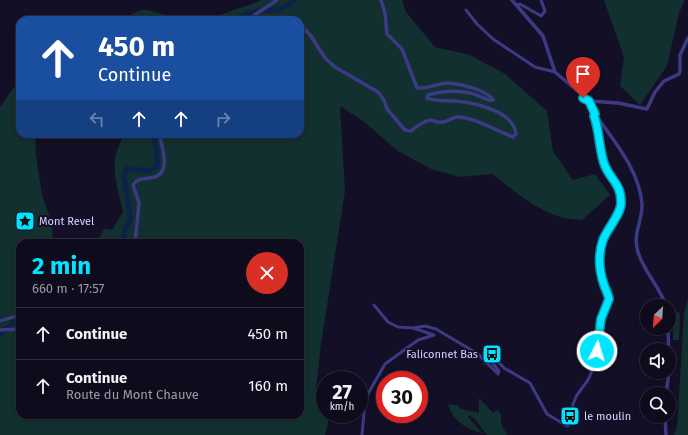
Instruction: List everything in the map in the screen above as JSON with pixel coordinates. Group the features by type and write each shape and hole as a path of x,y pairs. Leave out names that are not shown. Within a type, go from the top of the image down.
{"street":[{"path":"255,16 277,0"},
{"path":"304,28 311,36 325,58 335,67 378,92 384,100 387,109 405,130 411,131 431,120 438,123 458,117 493,127 508,135 513,136 516,134 515,128 509,120 501,114 474,104 427,98 428,95 453,91 470,93 494,100 486,94 468,86 448,83 417,88 402,49 387,34 381,0"},
{"path":"512,0 544,36 555,72"},
{"path":"517,4 520,4 541,16 545,11 541,0"},
{"path":"466,10 477,24 493,39 535,66 555,72 589,101 595,114 634,173 642,205 636,233 636,246 645,269 662,299"},
{"path":"589,101 618,103 647,109 661,84 680,73 680,55 688,38"},
{"path":"374,305 388,322 398,327 413,328 425,326 436,329 478,354 498,374 499,370 488,357 491,355 493,356 504,368 530,383 551,417 569,425 573,404 577,395 588,380 594,366 598,348 601,319 609,299 599,262 603,240 614,222 622,202 618,185 602,160 600,135 594,116 595,114"},
{"path":"135,239 139,203 134,185 139,179 156,177 163,170 164,158 160,138"},
{"path":"0,321 16,316"},
{"path":"362,435 365,402 385,364 418,340 434,335 413,328"},
{"path":"0,330 16,330"},
{"path":"665,423 666,435"}],"green space":[{"path":"262,0 402,0 406,12 435,47 470,55 505,74 547,111 553,151 573,180 595,174 610,195 582,220 569,219 545,211 534,205 493,174 460,177 431,169 398,151 363,121 340,106 345,191 318,371 316,371 316,423 328,423 325,435 0,435 0,107 16,86 16,138 35,138 36,155 42,195 52,224 53,239 16,239 16,419 304,419 304,239 98,239 104,229 112,230 123,212 115,172 116,155 121,138 304,138 304,16 217,16"},
{"path":"604,0 685,0 679,13 667,66 640,105 620,86 624,57"},
{"path":"141,10 148,10 169,16 131,16 132,14"},
{"path":"688,299 688,435 674,435 677,427 684,313"},
{"path":"676,312 680,313 679,340 673,340 673,335 676,335"},
{"path":"479,398 493,413 498,410 501,414 501,423 507,435 487,435 474,418 468,415 468,417 482,433 470,429 456,419 448,404 457,405 461,409 479,413"}],"waterway":[{"path":"242,16 250,12 280,9 294,0"},
{"path":"124,239 125,229 130,220 124,176 127,168 147,171 157,167 157,152 153,138"},
{"path":"0,334 16,321"}],"place":[{"name":"Mont Revel","path":"25,221"},
{"name":"Faliconnet Bas","path":"492,354"},
{"name":"le moulin","path":"570,416"}],"route":[{"path":"583,98 589,101 589,104 595,114 594,116 600,135 602,160 606,169 617,182 622,202 614,222 603,240 600,270 609,299 601,319 597,351"}]}
